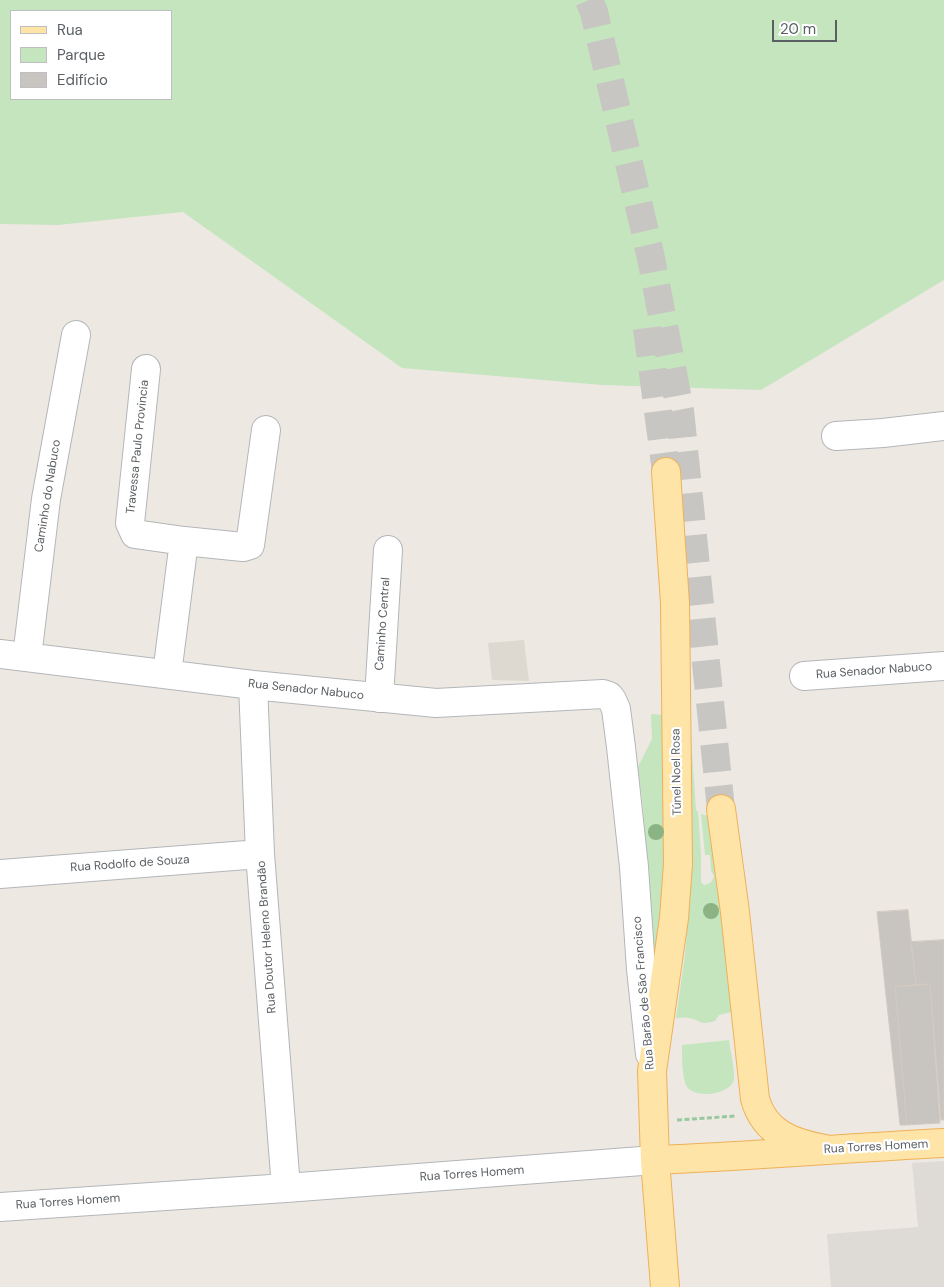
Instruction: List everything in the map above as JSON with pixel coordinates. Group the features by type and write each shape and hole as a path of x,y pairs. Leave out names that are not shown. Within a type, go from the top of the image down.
{"main road":[{"name":"Túnel Noel Rosa","path":"652,1071 674,918 678,864 675,603 666,472"},
{"path":"721,809 735,912 755,1099 758,1111 774,1130 782,1136 801,1145 825,1149"},
{"name":"Rua Barão de São Francisco","path":"652,1071 654,1160 665,1287"},
{"name":"Rua Torres Homem","path":"654,1160 734,1158 825,1149 944,1143"}],"street":[{"name":"Caminho do Nabuco","path":"27,657 46,500 76,335"},
{"name":"Travessa Paulo Provincia","path":"146,369 130,523 135,534 184,542 243,547 250,545 266,430"},
{"path":"836,436 944,426"},
{"path":"167,674 184,542"},
{"name":"Caminho Central","path":"379,698 388,550"},
{"name":"Rua Senador Nabuco","path":"0,654 253,685 436,703 603,694 612,700"},
{"name":"Rua Senador Nabuco","path":"804,676 944,666"},
{"name":"Rua Doutor Heleno Brandão","path":"253,685 260,854 286,1188"},
{"name":"Rua Barão de São Francisco","path":"612,700 616,709 620,737 634,867 641,969 652,1071"},
{"name":"Rua Rodolfo de Souza","path":"0,874 260,854"},
{"name":"Rua Torres Homem","path":"0,1207 286,1188 654,1160"}],"path":[{"path":"668,1120 740,1116"}],"shaded area":[{"path":"524,640 529,681 492,680 488,643"},
{"path":"944,1161 944,1287 831,1287 827,1234 918,1227 912,1163"}],"green space":[{"path":"0,0 944,0 944,280 761,390 602,385 402,368 183,212 58,225 0,224"},
{"path":"651,714 663,715 666,884 654,968 643,808 638,767 652,739"},
{"path":"690,724 701,854 701,882 704,885 708,884 714,876 711,870 710,855 705,855 701,814 712,817 736,1011 719,1015 715,1021 706,1023 687,1018 676,1018 685,955 690,893 688,729"},
{"path":"729,1040 734,1075 731,1084 727,1089 713,1094 691,1091 687,1087 684,1078 682,1045"}],"building":[{"path":"908,910 916,985 895,987 907,1125 900,1125 877,912"},
{"path":"944,940 944,1120 941,1120 930,984 916,985 911,942"},
{"path":"930,984 940,1123 907,1125 895,987"}],"tunnel":[{"path":"589,0 594,12 651,258 680,410 721,809"},
{"path":"647,328 666,472"}]}
